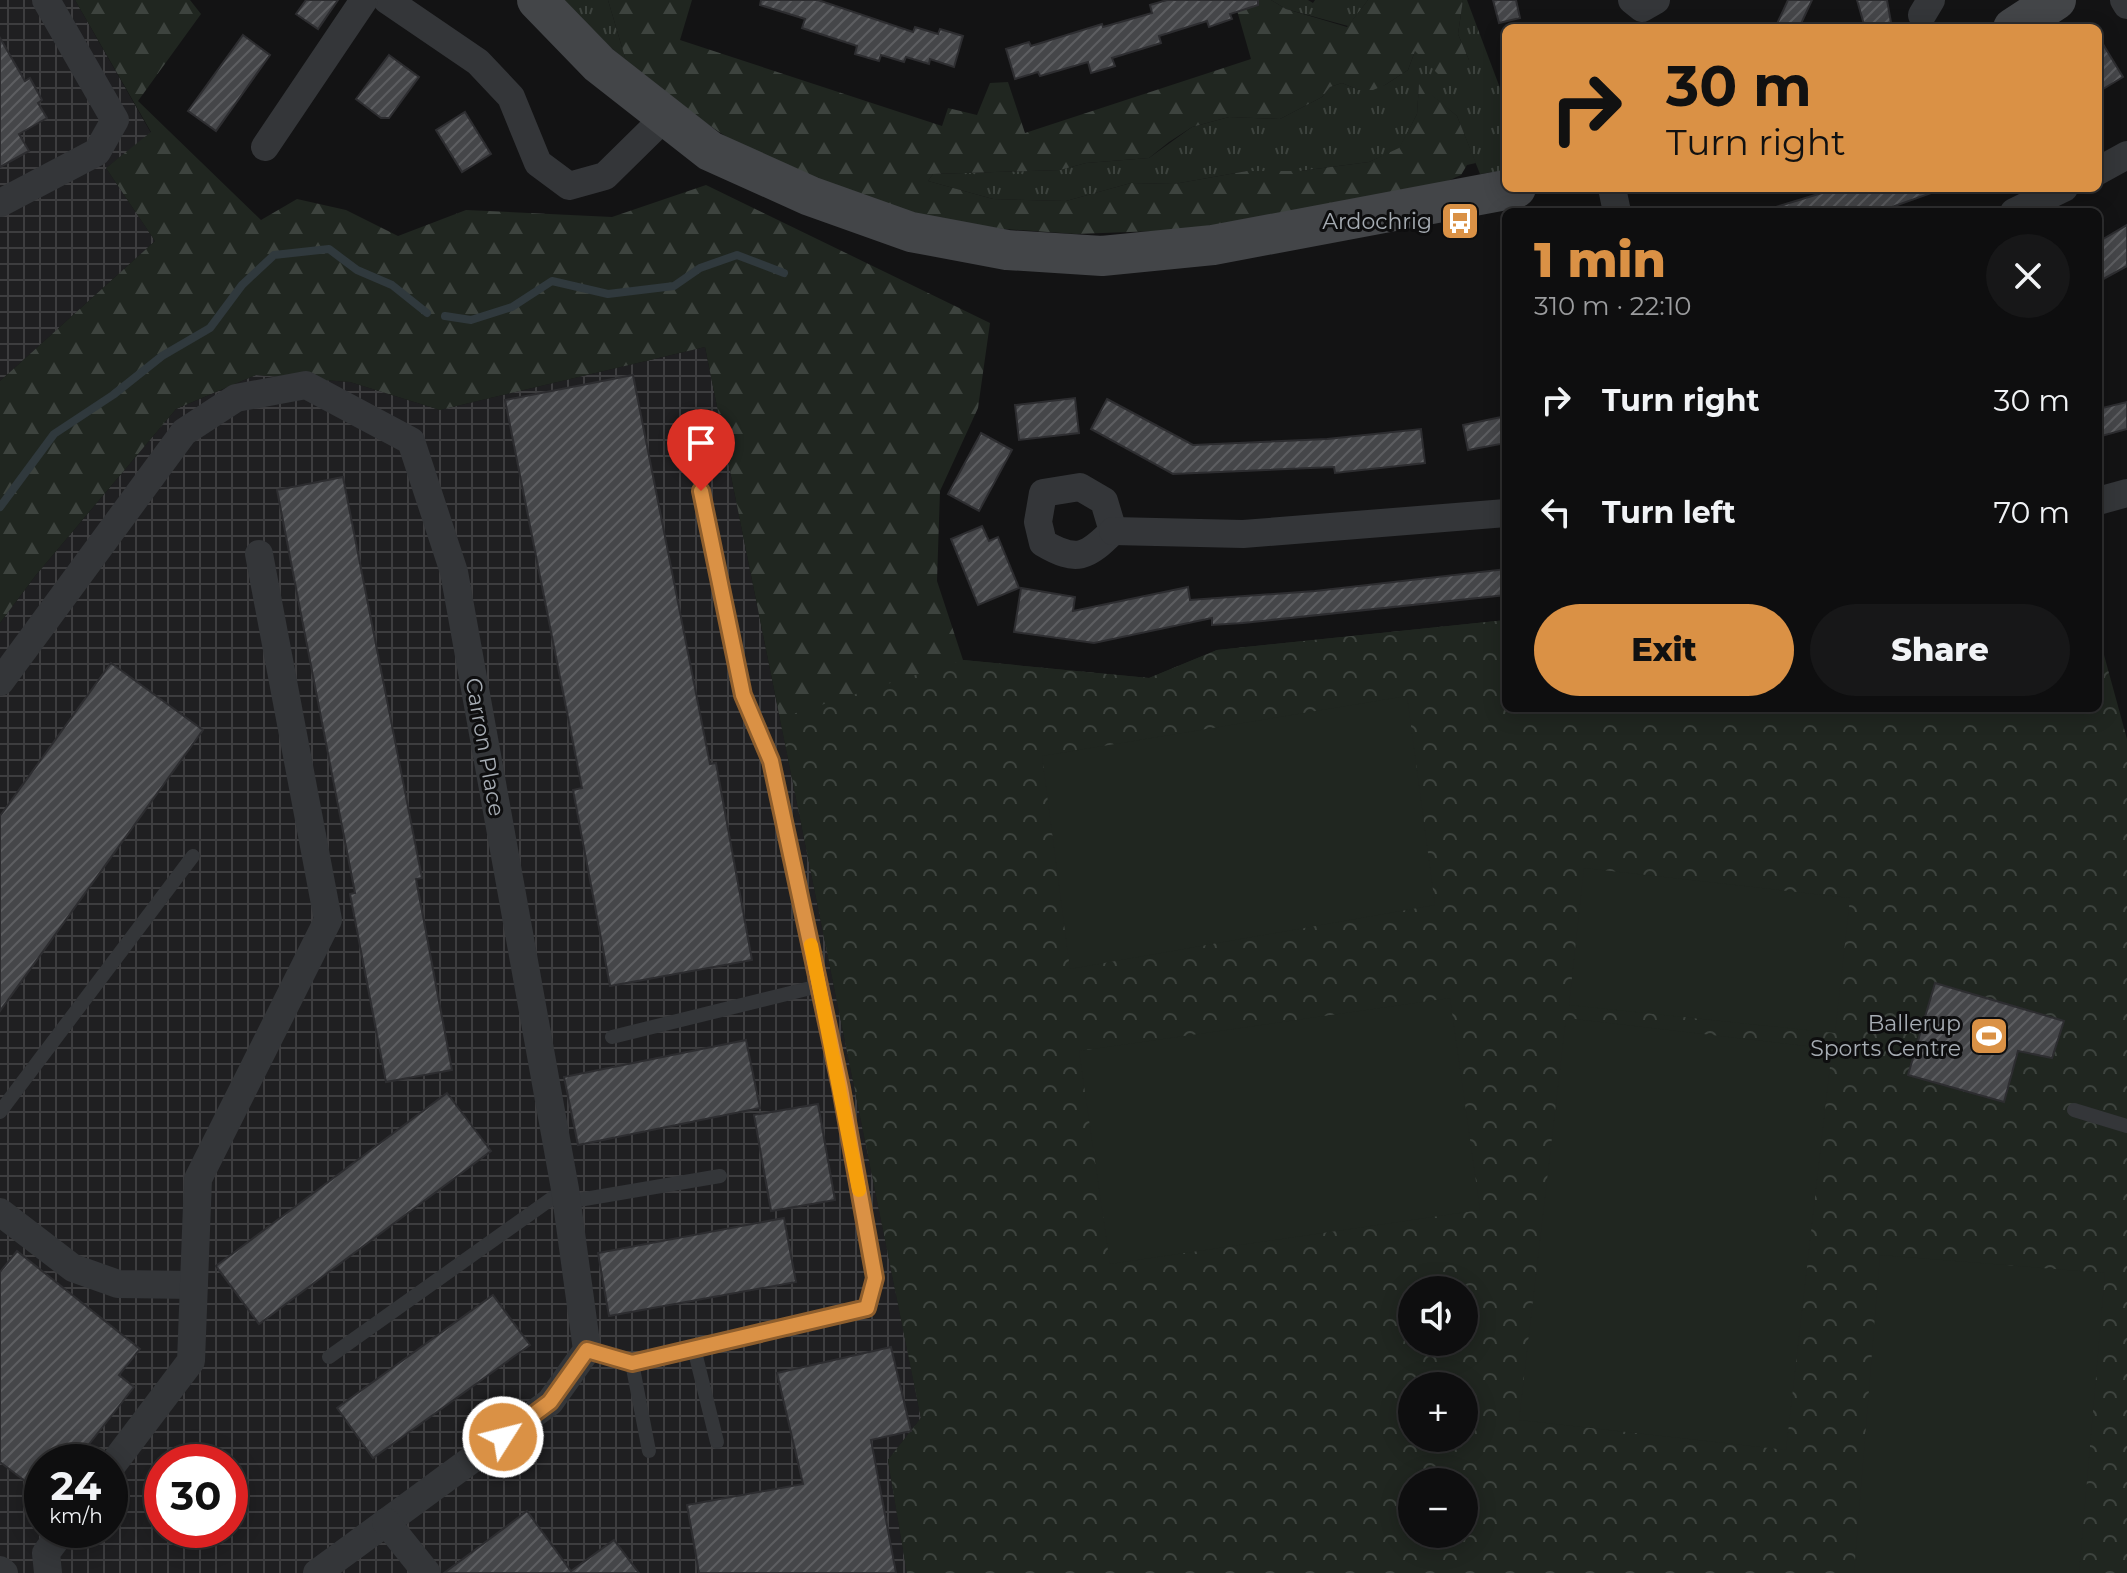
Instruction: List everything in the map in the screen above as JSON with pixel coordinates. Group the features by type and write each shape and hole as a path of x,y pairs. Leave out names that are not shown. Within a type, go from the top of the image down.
{"street":[{"path":"0,203 97,152 115,120 46,0"},
{"path":"265,147 364,0"},
{"path":"387,0 478,62 511,97 538,163 569,186 605,176 665,117"},
{"path":"537,0 599,64 710,151 810,196 911,232 1007,250 1102,256 1213,245 1502,191"},
{"path":"1632,0 1642,8 1656,0"},
{"path":"2019,24 2056,0"},
{"path":"2102,169 2127,155"},
{"path":"2022,208 2056,192"},
{"name":"Carron Place","path":"0,682 184,432 236,398 306,385 411,441 454,572 566,1195 587,1350"},
{"path":"2102,500 2127,493"},
{"path":"1113,531 1243,534 1502,513"},
{"path":"128,1444 191,1361 198,1179 328,920 259,554"},
{"path":"0,1212 73,1268 118,1284 194,1285"},
{"path":"317,1573 550,1402 587,1350"},
{"path":"386,1522 427,1573"},
{"path":"48,1573 46,1553 50,1548"}],"lane":[{"path":"587,1350 632,1363 867,1308 875,1278 841,1088 771,761 743,695 689,430"},
{"path":"0,1112 193,856"},
{"path":"612,1037 819,986"},
{"path":"2074,1110 2127,1126"},
{"path":"329,1357 566,1195 720,1176"},
{"path":"694,1348 717,1442"},
{"path":"632,1363 649,1451"}],"shaded area":[{"path":"0,0 75,0 151,133 106,168 155,241 0,381"},
{"path":"705,347 921,1418 888,1460 907,1573 0,1573 0,623 36,575 176,409 256,375 350,382 440,410"}],"green space":[{"path":"75,0 190,0 201,14 138,101 261,220 297,199 346,210 398,236 466,210 612,217 706,185 990,323 978,408 940,491 937,581 963,660 1149,678 1217,650 1502,620 1502,677 1117,1573 907,1573 888,1460 921,1418 705,347 440,410 350,382 256,375 176,409 36,575 0,623 0,381 155,241 106,168 151,132"},
{"path":"608,0 626,61 559,1"},
{"path":"608,0 692,0 680,40 942,126 948,108 977,115 990,83 1008,82 1025,133 1251,59 1234,0 1271,0 1286,9 1347,27 1368,0 1463,0 1458,34 1469,60 1465,73 1440,76 1415,51 1408,70 1373,90 1359,90 1342,83 1330,87 1322,97 1280,119 1229,117 1192,127 1149,158 1086,163 1060,170 933,174 928,181 993,199 1066,201 1131,183 1174,184 1247,171 1300,171 1369,162 1399,148 1417,114 1419,84 1457,116 1476,163 1467,165 1461,175 1430,189 1183,230 1076,234 989,228 895,209 795,173 728,138 656,89 626,61"},
{"path":"1271,0 1308,0 1313,3 1315,0 1368,0 1348,26 1286,9"},
{"path":"1463,0 1467,0 1502,93 1502,171 1480,174 1457,116 1419,85 1417,114 1399,149 1369,162 1300,171 1247,171 1174,184 1131,183 1066,201 993,199 928,181 933,174 1060,170 1086,163 1149,158 1192,127 1229,117 1280,119 1322,97 1330,87 1342,83 1359,90 1385,85 1408,70 1415,51 1469,60 1458,34"},
{"path":"1502,620 1502,712 2102,712 2104,655 2127,739 2127,1573 907,1573 888,1460 921,1418 780,718 963,660 1149,678 1217,650"},
{"path":"1407,696 1435,905 1070,969 1042,756"},
{"path":"1584,868 1850,898 1835,1033 1569,1005"},
{"path":"1450,998 1480,1210 1110,1264 1079,1051"},
{"path":"1566,1018 1832,1049 1786,1450 1519,1420"},
{"path":"1880,1255 2105,1273 2079,1573 1854,1573"}],"building":[{"path":"306,0 338,0 318,29 296,14"},
{"path":"761,0 818,0 913,32 915,27 938,34 940,29 963,36 954,67 930,59 929,64 906,57 904,62 881,55 879,61 855,54 857,46 802,28 805,19 760,5"},
{"path":"1167,0 1258,0 1258,5 1230,14 1232,19 1209,27 1207,21 1159,36 1161,43 1112,58 1115,66 1091,73 1088,62 1040,76 1038,72 1015,79 1006,49 1029,42 1031,46 1102,24 1103,27 1152,13 1150,5"},
{"path":"1493,0 1516,0 1520,18 1499,23"},
{"path":"1788,0 1812,0 1801,24 1777,24"},
{"path":"1857,0 1887,0 1891,24 1864,24"},
{"path":"243,35 270,55 216,131 188,111"},
{"path":"0,38 25,81 30,78 42,100 38,103 47,118 19,134 29,151 0,167"},
{"path":"2102,43 2123,77 2102,90"},
{"path":"389,55 419,77 389,118 381,118 356,99"},
{"path":"465,112 491,154 462,172 436,130"},
{"path":"1825,192 1934,192 1889,208 1776,207"},
{"path":"2127,225 2127,266 2102,280 2102,240"},
{"path":"633,375 710,764 716,763 752,960 610,986 573,790 582,788 505,400"},
{"path":"1075,398 1079,433 1019,440 1015,405"},
{"path":"1107,399 1193,445 1327,439 1421,429 1425,463 1335,473 1334,467 1173,474 1091,429"},
{"path":"2127,402 2127,429 2102,436 2102,408"},
{"path":"1502,417 1502,444 1468,450 1463,425"},
{"path":"981,433 1012,450 979,511 948,494"},
{"path":"343,477 422,878 416,879 452,1070 386,1082 350,894 355,893 277,490"},
{"path":"982,526 989,541 998,537 1019,588 978,605 951,539"},
{"path":"1502,569 1502,595 1243,623 1212,625 1212,618 1094,643 1014,632 1021,588 1075,597 1073,611 1188,587 1190,600 1315,591"},
{"path":"111,663 203,730 0,1011 0,816"},
{"name":"Ballerup Sports Centre","path":"1935,983 2064,1021 2052,1058 2018,1051 2004,1102 1908,1075"},
{"path":"746,1040 760,1108 578,1145 564,1077"},
{"path":"447,1093 491,1151 259,1324 216,1266"},
{"path":"818,1104 835,1200 771,1211 754,1115"},
{"path":"784,1218 796,1282 609,1316 598,1253"},
{"path":"17,1251 140,1349 119,1375 134,1387 89,1444 24,1444 24,1480 0,1462 0,1272"},
{"path":"493,1295 530,1345 373,1458 337,1408"},
{"path":"891,1347 911,1431 871,1440 896,1573 699,1573 687,1505 803,1484 777,1373"},
{"path":"527,1511 571,1571 614,1540 639,1573 444,1573"}],"waterway":[{"path":"0,507 54,434 113,395 162,356 210,328 242,285 274,255 329,249 357,270 392,285 427,313"},
{"path":"445,316 471,320 512,307 552,281 608,294 674,286 700,268 737,255 784,273"}],"slow traffic":[{"path":"811,945 859,1190"}],"place":[{"name":"Ardochrig","path":"1460,221"},
{"name":"Ballerup Sports Centre","path":"1989,1036"}],"route":[{"path":"503,1437 550,1402 587,1350 632,1363 867,1308 875,1278 841,1088 771,761 743,695 701,491"}]}
